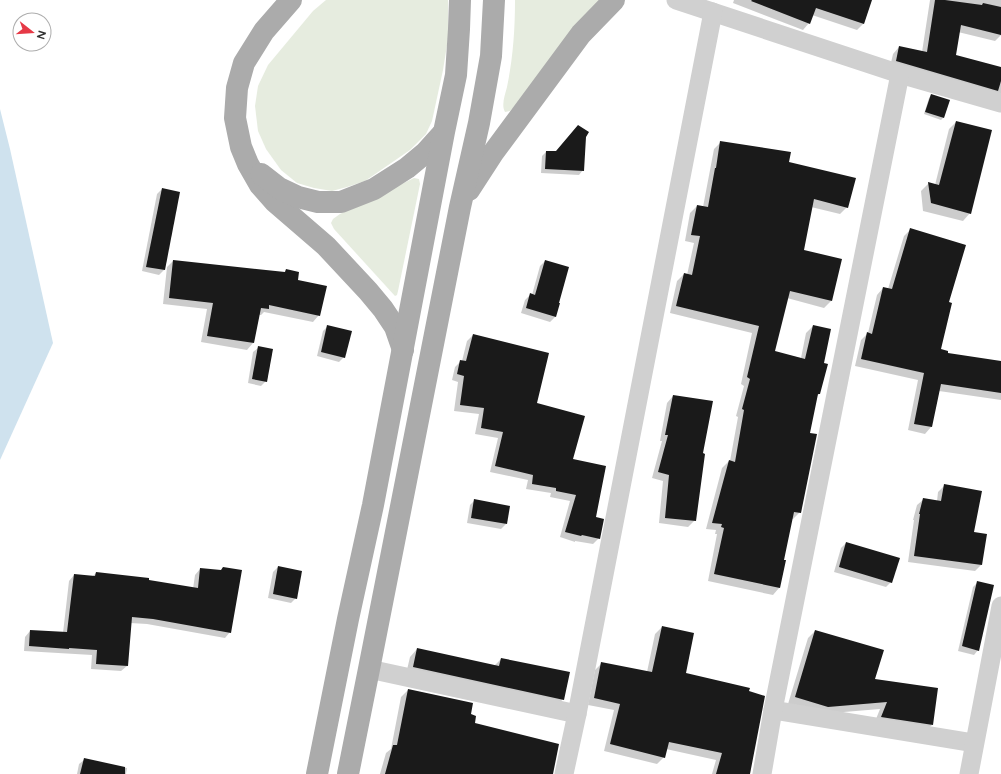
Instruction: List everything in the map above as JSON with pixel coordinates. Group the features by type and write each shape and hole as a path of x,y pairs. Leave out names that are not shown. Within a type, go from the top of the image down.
{"main road":[{"path":"291,0 264,31 244,63 237,88 235,118 241,147 248,164 260,185 275,202 326,246 383,309 394,327 403,350"},
{"path":"317,774 403,350 456,75 460,0"},
{"path":"348,774 460,207 479,123 491,56 494,0"},
{"path":"460,207 493,154 568,51 581,34 614,0"},
{"path":"248,164 279,188 298,197 318,202 341,202 374,190 407,168 425,153 444,132"}],"street":[{"path":"676,0 900,74 1001,104"},
{"path":"564,774 577,714 713,12"},
{"path":"762,774 773,710 900,74"},
{"path":"969,774 1001,606"},
{"path":"369,669 577,714"},
{"path":"773,710 974,742"}],"shaded area":[{"path":"326,0 448,0 448,39 443,70 432,121 426,134 410,150 365,181 332,191 297,183 281,170 266,149 258,131 255,106 258,86 268,65 313,11"},
{"path":"515,0 601,0 515,106 510,111 505,112 503,103 512,55"},
{"path":"414,178 419,179 420,184 398,291 397,295 395,296 334,229 331,223 333,219 340,214"}],"water":[{"path":"0,109 53,343 0,460"}],"building":[{"path":"872,0 864,24 816,8 810,24 751,1"},
{"path":"935,0 982,5 983,3 1001,7 1001,35 961,25 956,55 1001,67 1001,81 998,91 896,61 899,46 927,52"},
{"path":"931,94 950,100 944,118 925,112"},
{"path":"956,121 992,130 971,214 931,203 928,182 939,185"},
{"path":"578,125 589,132 586,137 584,171 545,169 546,151 556,151"},
{"path":"720,141 791,152 789,162 856,178 848,208 814,199 804,250 842,259 832,301 790,291 775,351 805,359 813,325 831,329 824,363 828,364 820,394 818,394 810,433 817,434 801,513 794,512 780,588 714,574 724,528 721,527 722,524 712,523 729,460 735,462 744,410 742,409 750,379 747,377 759,326 676,306 684,273 692,275 700,236 691,235 697,205 708,207"},
{"path":"162,188 180,192 165,270 146,267"},
{"path":"910,228 966,245 949,302 952,303 941,349 948,351 948,353 1001,361 1001,393 941,384 932,427 914,424 924,373 861,359 867,332 872,334 883,287 892,289"},
{"path":"173,260 285,272 286,269 299,272 298,280 327,286 320,316 269,305 269,309 261,308 254,343 207,336 213,303 169,298"},
{"path":"545,260 569,267 556,317 526,308 530,293 535,295"},
{"path":"327,325 352,331 345,358 321,352"},
{"path":"473,334 549,353 537,403 585,416 573,459 606,466 596,517 604,519 600,539 565,532 576,495 556,491 556,488 532,484 533,475 495,466 503,432 481,428 484,408 460,405 464,376 457,374 460,360 466,361"},
{"path":"258,346 273,349 267,382 252,379"},
{"path":"673,395 713,401 703,453 705,454 696,521 665,518 669,475 658,472 668,435 665,435"},
{"path":"944,484 982,491 974,532 987,534 982,565 914,556 919,514 923,498 941,501"},
{"path":"474,499 510,506 507,524 471,518"},
{"path":"846,542 900,558 892,583 839,567"},
{"path":"278,566 302,571 297,599 273,594"},
{"path":"223,567 242,570 231,633 153,619 132,617 128,666 96,664 97,650 29,646 30,630 67,632 74,574 95,576 96,572 149,578 149,580 198,588 200,568 221,570"},
{"path":"977,581 994,585 979,651 962,646"},
{"path":"662,626 694,633 686,673 750,688 749,691 765,696 750,774 716,774 722,753 669,742 665,758 610,744 620,704 594,698 601,662 652,672"},
{"path":"815,630 884,650 875,679 938,688 933,725 881,717 887,702 828,707 795,697"},
{"path":"417,648 499,666 501,658 570,672 564,700 413,667"},
{"path":"408,689 473,703 471,714 476,716 475,723 559,744 553,774 385,774 393,745 397,745"},
{"path":"84,758 125,767 125,774 80,774"}]}
